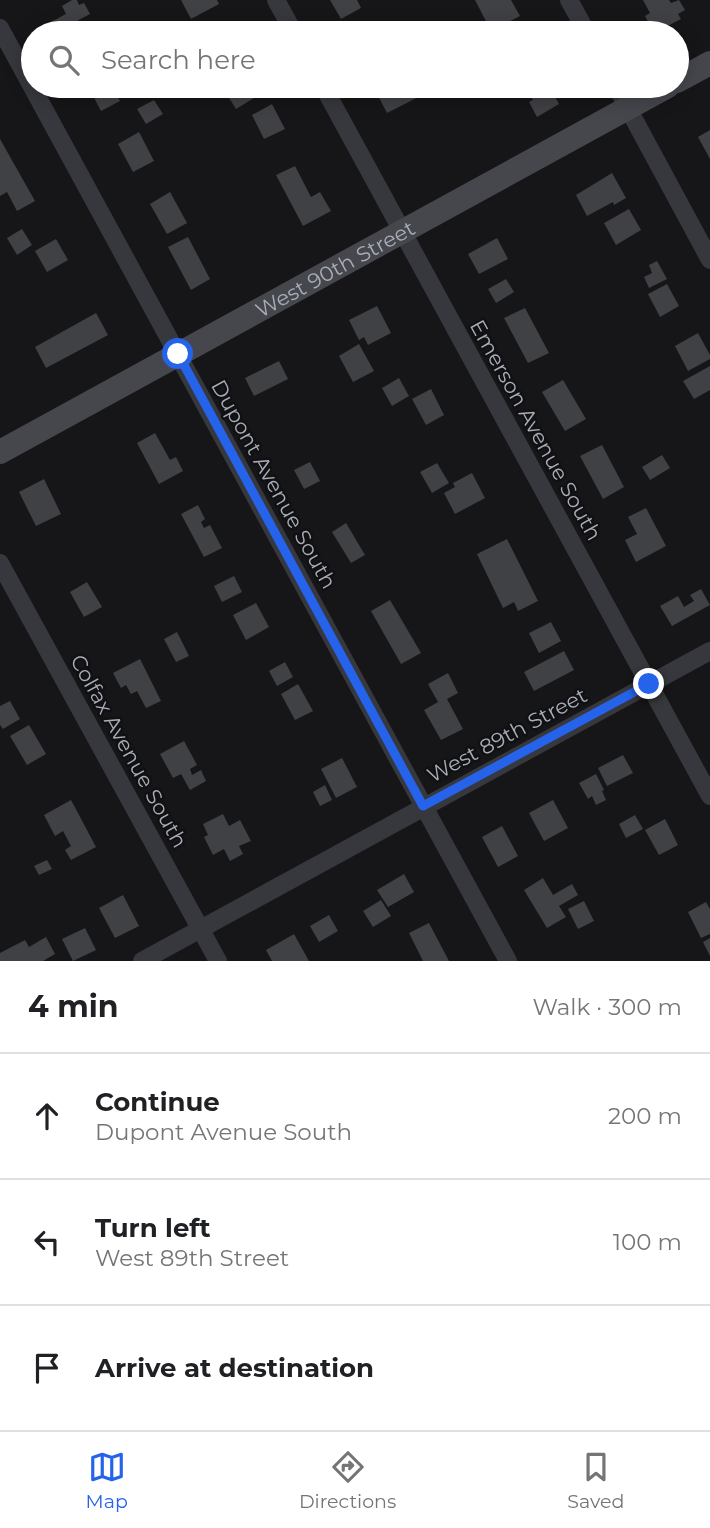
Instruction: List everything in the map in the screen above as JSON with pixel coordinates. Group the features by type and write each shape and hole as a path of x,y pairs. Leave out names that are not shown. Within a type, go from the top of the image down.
{"street":[{"path":"276,0 287,21"},
{"path":"569,0 580,21"},
{"name":"Dupont Avenue South","path":"0,28 21,66"},
{"path":"689,74 710,63"},
{"name":"Dupont Avenue South","path":"38,98 508,961"},
{"name":"Emerson Avenue South","path":"329,98 710,796"},
{"path":"623,98 710,260"},
{"name":"West 90th Street","path":"0,452 646,98"},
{"name":"Colfax Avenue South","path":"0,563 218,961"},
{"name":"West 89th Street","path":"142,961 710,651"}],"building":[{"path":"77,0 79,5 84,3 90,14 77,21 53,21 66,14 62,6"},
{"path":"181,0 217,0 219,4 191,19"},
{"path":"330,0 357,0 361,8 341,19"},
{"path":"475,0 511,0 520,16 510,21 486,21"},
{"path":"643,0 669,0 671,3 679,0 685,10 678,14 681,19 677,21 648,21 645,16 650,13"},
{"path":"94,98 118,98 120,101 101,111"},
{"path":"229,98 254,98 236,109"},
{"path":"379,98 416,98 387,113"},
{"path":"532,98 556,98 559,104 537,117 529,102"},
{"path":"154,100 163,114 146,124 137,109"},
{"path":"272,104 285,129 264,139 252,115"},
{"path":"710,130 710,159 698,137"},
{"path":"139,132 154,161 133,172 118,144"},
{"path":"0,139 35,201 17,211 7,192 0,196"},
{"path":"295,166 311,197 320,192 331,211 303,226 276,175"},
{"path":"612,173 626,198 587,216 576,195"},
{"path":"170,192 187,223 167,234 150,204"},
{"path":"629,209 641,230 616,245 604,223"},
{"path":"22,229 32,245 17,255 7,238"},
{"path":"188,237 210,279 191,290 168,247"},
{"path":"497,238 508,259 479,274 468,254"},
{"path":"56,239 68,260 47,272 35,251"},
{"path":"657,261 667,279 649,288 644,277 652,273 649,265"},
{"path":"506,279 514,292 496,303 488,289"},
{"path":"667,284 679,306 660,317 648,294"},
{"path":"377,306 391,333 368,345 364,337 359,340 349,320"},
{"path":"525,308 549,353 528,363 504,318"},
{"path":"96,313 108,335 46,368 35,347"},
{"path":"698,333 710,359 688,371 675,346"},
{"path":"359,344 374,371 353,382 339,356"},
{"path":"279,361 288,379 254,396 245,378"},
{"path":"710,366 710,390 694,399 683,381"},
{"path":"399,378 409,396 392,406 382,388"},
{"path":"563,380 586,419 565,431 542,392"},
{"path":"431,389 444,415 426,425 412,399"},
{"path":"155,433 170,460 176,457 183,471 159,484 137,443"},
{"path":"602,445 624,487 603,499 580,456"},
{"path":"662,455 670,468 650,480 642,467"},
{"path":"310,462 320,481 304,489 294,470"},
{"path":"437,463 449,483 432,493 420,472"},
{"path":"472,473 485,498 455,514 444,493 455,487 453,483"},
{"path":"44,479 61,514 36,526 19,492"},
{"path":"198,505 205,519 201,522 204,528 210,525 222,548 204,557 181,514"},
{"path":"646,508 666,546 636,562 625,540 637,534 628,517"},
{"path":"346,523 365,555 351,563 332,532"},
{"path":"507,539 538,601 518,611 514,602 503,608 477,554"},
{"path":"234,576 242,592 222,602 214,586"},
{"path":"87,582 102,607 84,617 70,592"},
{"path":"701,589 710,605 672,626 660,606 678,596 684,607 694,601 690,595"},
{"path":"390,600 421,653 401,664 371,611"},
{"path":"256,603 269,627 246,640 233,615"},
{"path":"551,622 561,641 539,653 529,633"},
{"path":"177,632 189,656 176,662 164,639"},
{"path":"564,651 574,670 534,691 524,672"},
{"path":"140,659 161,701 146,708 137,691 131,694 126,685 121,688 113,673"},
{"path":"285,662 293,677 277,686 269,671"},
{"path":"448,673 458,693 447,699 463,729 441,740 424,710 438,702 428,684"},
{"path":"298,684 313,711 295,720 281,694"},
{"path":"10,701 20,719 3,729 0,725 0,706"},
{"path":"29,725 46,754 27,765 10,736"},
{"path":"184,741 197,765 190,769 192,775 201,770 206,781 190,790 181,774 173,778 160,754"},
{"path":"623,755 633,773 607,786 598,768"},
{"path":"342,758 357,787 336,798 321,769"},
{"path":"596,774 606,800 596,805 592,796 588,799 579,783"},
{"path":"325,785 332,800 320,806 313,792"},
{"path":"71,800 96,847 71,860 65,850 71,846 63,831 55,836 44,815"},
{"path":"553,800 568,828 544,841 529,813"},
{"path":"223,814 229,826 240,820 251,841 239,846 243,854 230,861 224,849 213,855 204,837 208,835 203,824"},
{"path":"635,815 643,829 626,838 619,824"},
{"path":"665,819 678,845 659,855 645,830"},
{"path":"502,826 518,856 498,867 482,837"},
{"path":"47,860 52,869 39,875 34,866"},
{"path":"404,874 414,892 388,907 377,890"},
{"path":"543,878 553,895 572,884 578,895 559,906 566,917 547,928 524,890"},
{"path":"123,895 139,926 115,938 99,908"},
{"path":"381,900 391,916 373,927 363,911"},
{"path":"584,901 594,921 578,929 568,909"},
{"path":"706,902 710,909 710,934 701,938 688,912"},
{"path":"329,915 338,931 319,942 310,926"},
{"path":"429,923 449,961 423,961 409,933"},
{"path":"85,928 96,950 73,961 62,939"},
{"path":"294,934 309,961 272,961 266,950"},
{"path":"46,937 55,954 43,961 0,961 0,953 25,940 29,947"},
{"path":"710,938 710,956 703,942"}],"route":[{"path":"178,354 423,806 649,684"}]}
